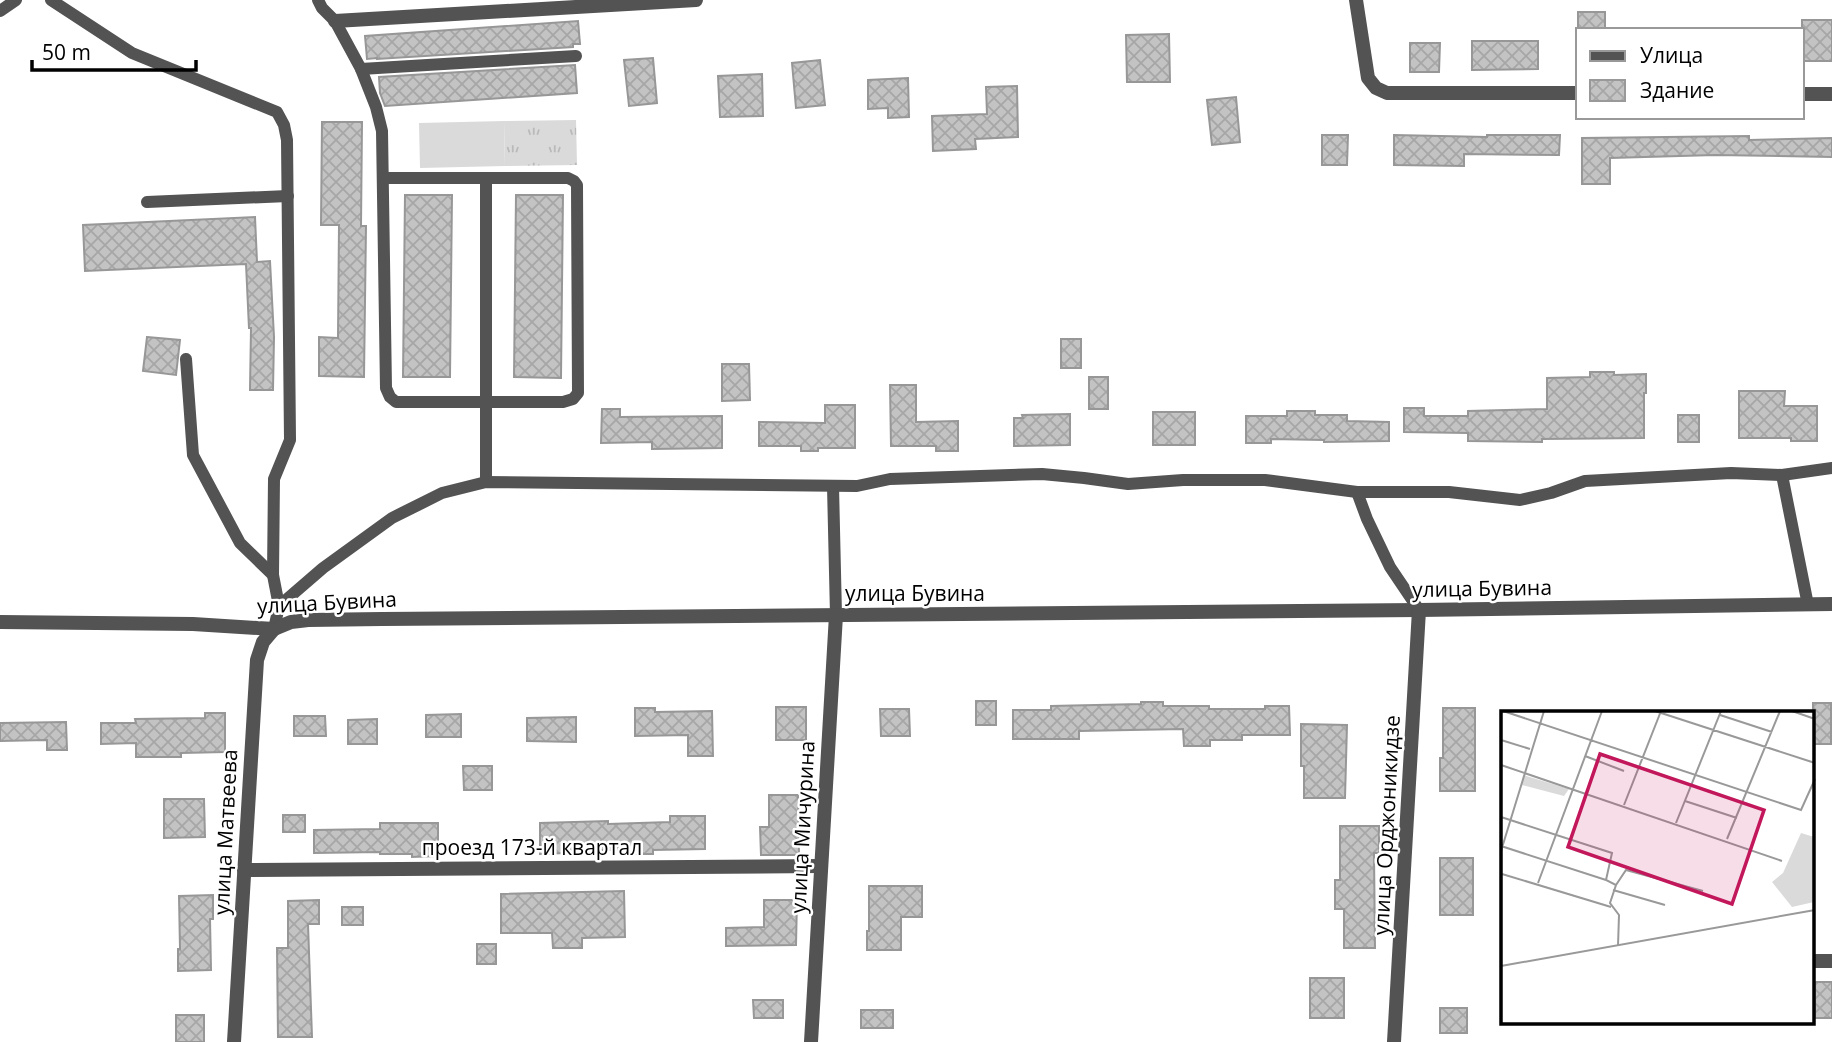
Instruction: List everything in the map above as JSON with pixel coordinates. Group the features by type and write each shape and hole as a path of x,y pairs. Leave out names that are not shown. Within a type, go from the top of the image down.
{"street":[{"path":"335,21 696,0"},
{"path":"1356,0 1368,78 1376,88 1387,93 1576,93"},
{"path":"1804,94 1832,94"},
{"name":"улица Бувина","path":"0,622 193,624 274,629 291,622 320,620 1832,604"},
{"name":"улица Орджоникидзе","path":"1394,1042 1419,610"},
{"name":"улица Мичурина","path":"811,1042 836,615"},
{"name":"улица Матвеева","path":"234,1042 257,660 263,642 274,629"},
{"name":"проезд 173-й квартал","path":"244,870 820,866"},
{"path":"1814,961 1832,961"}],"lane":[{"path":"0,12 16,0"},
{"path":"51,0 132,53 277,112 284,125 287,140 290,440 274,479 274,575 279,606 274,629"},
{"path":"318,0 335,21 361,69 382,131 386,388 390,397 396,402 563,402 573,399 578,393 577,185 574,181 568,178 383,178"},
{"path":"361,69 576,56"},
{"path":"486,178 486,481"},
{"path":"147,202 288,196"},
{"path":"187,359 193,455 240,543 274,575"},
{"path":"279,606 323,568 392,518 443,493 486,481 857,486 890,479 1042,474 1128,484 1183,480 1265,480 1357,492 1449,492 1520,500 1585,481 1731,473 1782,474 1832,468"},
{"path":"1782,474 1808,605"},
{"path":"834,486 836,615"},
{"path":"1357,492 1390,566 1419,610"}],"green space":[{"path":"576,120 577,165 505,166 504,121"},
{"path":"504,121 505,166 420,168 419,123"}],"building":[{"path":"1578,12 1605,12 1605,28 1578,28"},
{"path":"1802,20 1832,20 1832,61 1804,61"},
{"path":"578,21 580,44 573,44 573,47 367,59 365,36"},
{"path":"1169,34 1170,82 1127,82 1126,35"},
{"path":"1472,41 1538,41 1538,69 1472,70"},
{"path":"1410,43 1440,43 1439,72 1410,72"},
{"path":"653,58 657,103 629,106 624,60"},
{"path":"820,60 825,105 796,108 792,63"},
{"path":"575,65 577,93 385,106 380,93 379,77"},
{"path":"762,74 763,116 720,117 718,76"},
{"path":"908,78 909,117 888,118 888,108 868,109 868,80"},
{"path":"1017,86 1018,137 975,139 976,149 933,151 932,116 987,114 986,87"},
{"path":"1236,97 1240,142 1212,145 1207,100"},
{"path":"322,122 362,122 361,226 366,226 364,377 319,376 319,337 338,338 339,225 321,225"},
{"path":"1322,135 1348,135 1347,165 1322,165"},
{"path":"1394,135 1560,135 1559,155 1464,154 1464,166 1394,165"},
{"path":"1749,136 1749,140 1832,138 1832,157 1715,155 1610,158 1610,184 1582,184 1582,138"},
{"path":"405,195 452,195 450,377 403,377"},
{"path":"516,195 563,195 561,378 514,377"},
{"path":"255,217 257,262 270,261 274,337 273,390 250,390 251,328 246,264 85,271 83,225"},
{"path":"147,337 180,340 176,375 143,371"},
{"path":"1061,339 1081,339 1081,368 1061,368"},
{"path":"722,364 749,364 750,400 722,401"},
{"path":"1590,372 1614,372 1614,375 1646,374 1644,438 1542,439 1542,442 1468,441 1468,433 1404,432 1404,408 1424,408 1424,416 1468,416 1468,411 1547,409 1547,378 1590,377"},
{"path":"1089,377 1108,377 1108,409 1089,409"},
{"path":"890,385 916,385 916,422 958,421 958,451 936,451 936,446 891,446"},
{"path":"1739,391 1785,391 1784,406 1817,406 1817,441 1739,438"},
{"path":"825,405 855,405 855,448 801,451 801,446 759,446 759,422 825,423"},
{"path":"602,409 620,409 620,417 722,416 722,448 652,449 652,442 601,443"},
{"path":"1287,411 1315,411 1315,415 1347,415 1347,421 1389,422 1389,441 1324,442 1271,439 1271,443 1246,443 1246,416 1287,416"},
{"path":"1153,412 1195,412 1195,445 1153,445"},
{"path":"1070,414 1070,445 1014,446 1014,418 1023,418 1022,415"},
{"path":"1678,415 1699,415 1699,442 1678,442"},
{"path":"976,701 996,701 996,725 976,725"},
{"path":"1163,702 1163,706 1209,706 1209,709 1289,706 1290,735 1242,735 1242,740 1210,740 1210,746 1184,746 1183,729 1079,731 1079,739 1013,739 1013,710 1051,710 1051,706"},
{"path":"1813,703 1831,703 1831,744 1814,744"},
{"path":"776,707 806,707 806,740 776,740"},
{"path":"635,708 655,708 655,712 712,711 713,756 688,756 688,735 635,736"},
{"path":"1443,708 1475,708 1475,791 1440,791"},
{"path":"880,709 909,709 910,736 881,736"},
{"path":"205,713 225,713 225,752 181,753 181,757 136,757 136,743 101,744 101,723 136,723 135,719 205,718"},
{"path":"461,714 461,737 426,737 426,715"},
{"path":"294,716 325,716 326,736 294,736"},
{"path":"576,717 576,742 527,741 527,718"},
{"path":"377,719 377,744 348,744 348,720"},
{"path":"66,722 67,750 47,750 47,740 0,741 0,723"},
{"path":"1301,724 1347,725 1345,798 1304,798"},
{"path":"463,766 492,766 492,790 464,790"},
{"path":"769,795 798,795 799,855 761,855 760,827 769,827"},
{"path":"164,799 204,799 205,837 164,838"},
{"path":"283,815 305,815 305,832 283,832"},
{"path":"670,816 705,816 705,849 653,850 653,854 628,854 628,850 566,850 566,853 540,854 540,823 670,822"},
{"path":"380,823 438,823 438,856 412,857 412,854 380,852 314,853 314,830 380,829"},
{"path":"1340,826 1379,826 1379,853 1374,853 1375,948 1344,948 1344,909 1335,909 1335,880 1340,880"},
{"path":"1440,858 1473,858 1473,915 1440,915"},
{"path":"869,886 922,886 922,917 901,917 901,950 867,950"},
{"path":"624,891 625,937 582,938 582,948 553,948 552,933 501,933 501,894"},
{"path":"213,895 213,919 210,919 211,970 178,971 179,896"},
{"path":"319,900 319,924 308,924 312,1037 278,1037 277,948 288,948 288,901"},
{"path":"764,900 797,900 796,945 726,946 726,928 764,927"},
{"path":"342,907 363,907 363,925 342,925"},
{"path":"477,944 496,944 496,964 477,964"},
{"path":"1310,978 1344,978 1344,1018 1310,1018"},
{"path":"1815,982 1832,982 1832,1018 1815,1018"},
{"path":"753,1000 783,1000 783,1018 754,1018"},
{"path":"1440,1008 1467,1008 1467,1033 1440,1033"},
{"path":"861,1010 893,1010 893,1028 861,1028"},
{"path":"176,1015 204,1015 204,1042 176,1042"}]}
